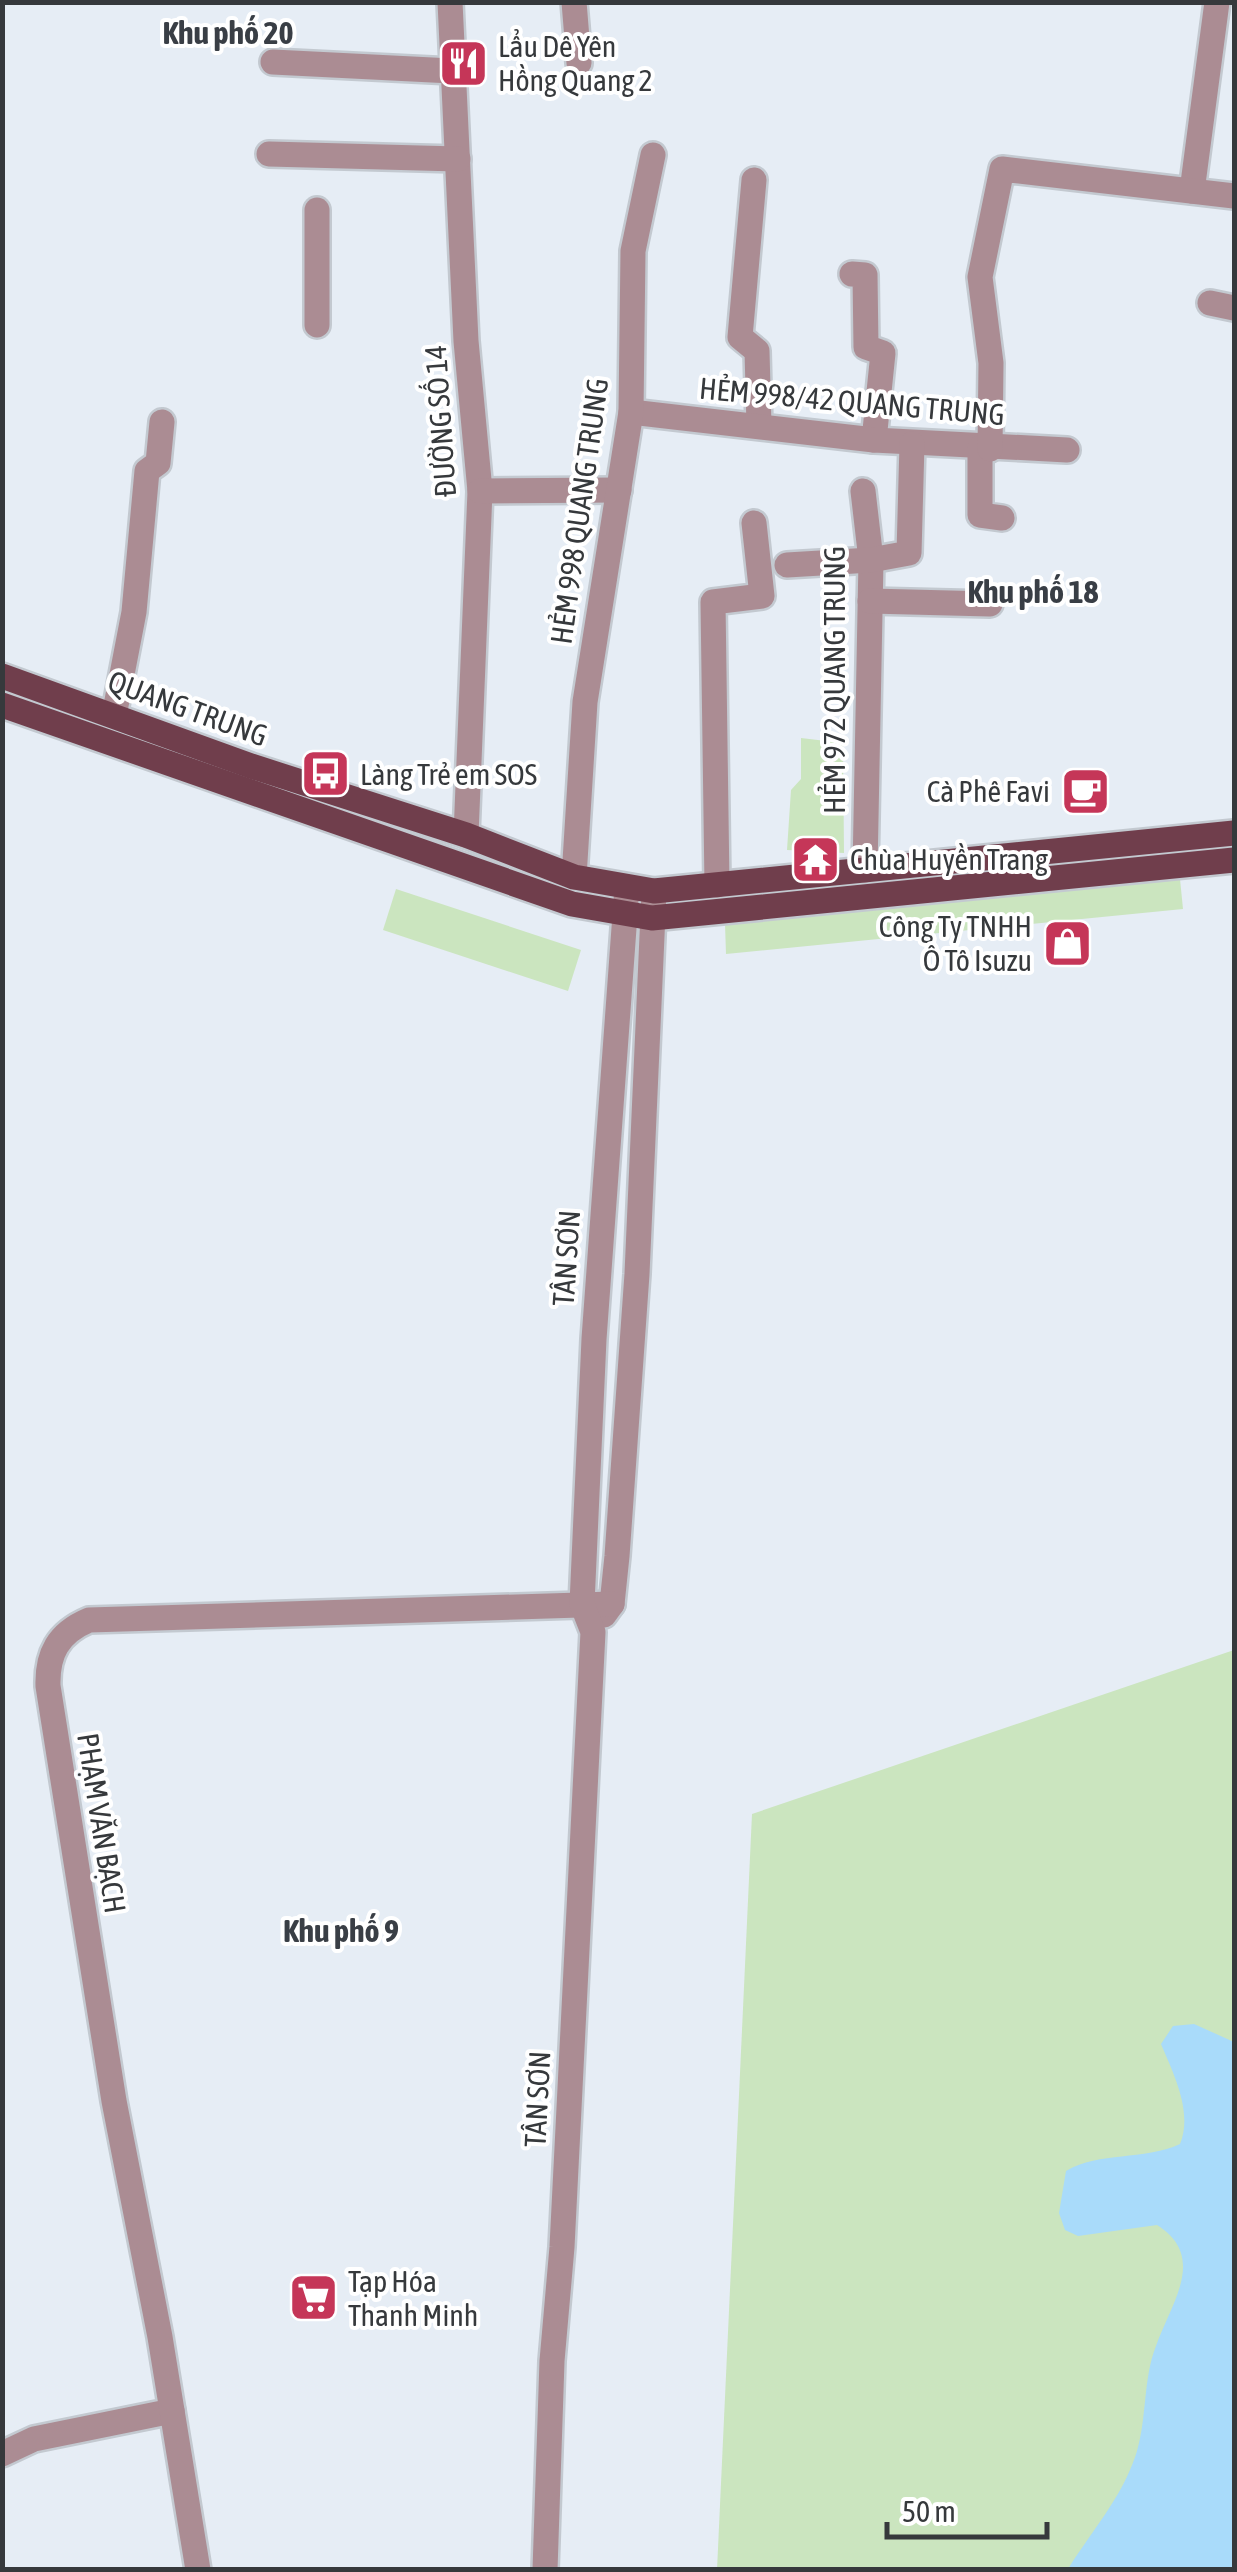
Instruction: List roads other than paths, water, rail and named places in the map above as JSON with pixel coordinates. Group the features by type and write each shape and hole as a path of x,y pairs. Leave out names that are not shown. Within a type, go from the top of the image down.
{"main road":[{"name":"QUANG TRUNG","path":"2,676 251,766 466,835 574,877 654,891 1228,834"},
{"name":"QUANG TRUNG","path":"2,705 572,904 652,918 1229,861"},
{"path":"1228,834 1229,861"}],"street":[{"name":"ĐƯỜNG SỐ 14","path":"450,2 466,341 480,491 466,835"},
{"path":"574,2 579,62"},
{"path":"1192,190 1217,2"},
{"path":"274,62 452,71"},
{"path":"269,154 458,159"},
{"name":"HẺM 998 QUANG TRUNG","path":"574,877 585,702 631,412 633,251 653,155"},
{"path":"1002,518 980,515 992,362 980,276 1002,169 1234,196"},
{"path":"754,180 740,336 757,351 759,426"},
{"path":"317,210 318,325"},
{"path":"852,274 865,275 866,347 883,352 874,440"},
{"name":"HẺM 998/42 QUANG TRUNG","path":"631,412 912,444 1067,450"},
{"path":"114,716 134,612 146,470 158,463 162,422"},
{"path":"787,565 871,560 909,553 912,444"},
{"path":"480,491 619,490"},
{"name":"HẺM 972 QUANG TRUNG","path":"863,492 871,560 865,870"},
{"path":"717,885 713,602 762,596 754,523"},
{"path":"870,601 990,604"},
{"name":"TÂN SƠN","path":"545,2570 551,2380 562,2248 593,1632 582,1604 594,1339 626,887"},
{"path":"593,1632 612,1604 637,1274 654,891"},
{"name":"PHẠM VĂN BẠCH","path":"198,2570 100,2014 48,1686 51,1652 65,1634 89,1620 612,1604"},
{"path":"2,2454 34,2440 172,2411"}],"water":[{"path":"1194,2024 1234,2042 1234,2569 1068,2569 1131,2468 1140,2438 1152,2359 1176,2297 1183,2266 1172,2238 1157,2225 1078,2236 1065,2230 1059,2213 1066,2171 1093,2161 1151,2153 1180,2144 1183,2106 1161,2044 1173,2026"}],"place":[{"name":"Lẩu Dê Yên Hồng Quang 2","path":"463,63"},
{"name":"Làng Trẻ em SOS","path":"325,774"},
{"name":"Cà Phê Favi","path":"1085,791"},
{"name":"Chùa Huyền Trang","path":"815,859"},
{"name":"Công Ty TNHH Ô Tô Isuzu","path":"1067,943"},
{"name":"Tạp Hóa Thanh Minh","path":"313,2298"}],"district":[{"name":"Khu phố 20","path":"228,32"},
{"name":"Khu phố 18","path":"1033,591"},
{"name":"Khu phố 9","path":"341,1930"}]}
